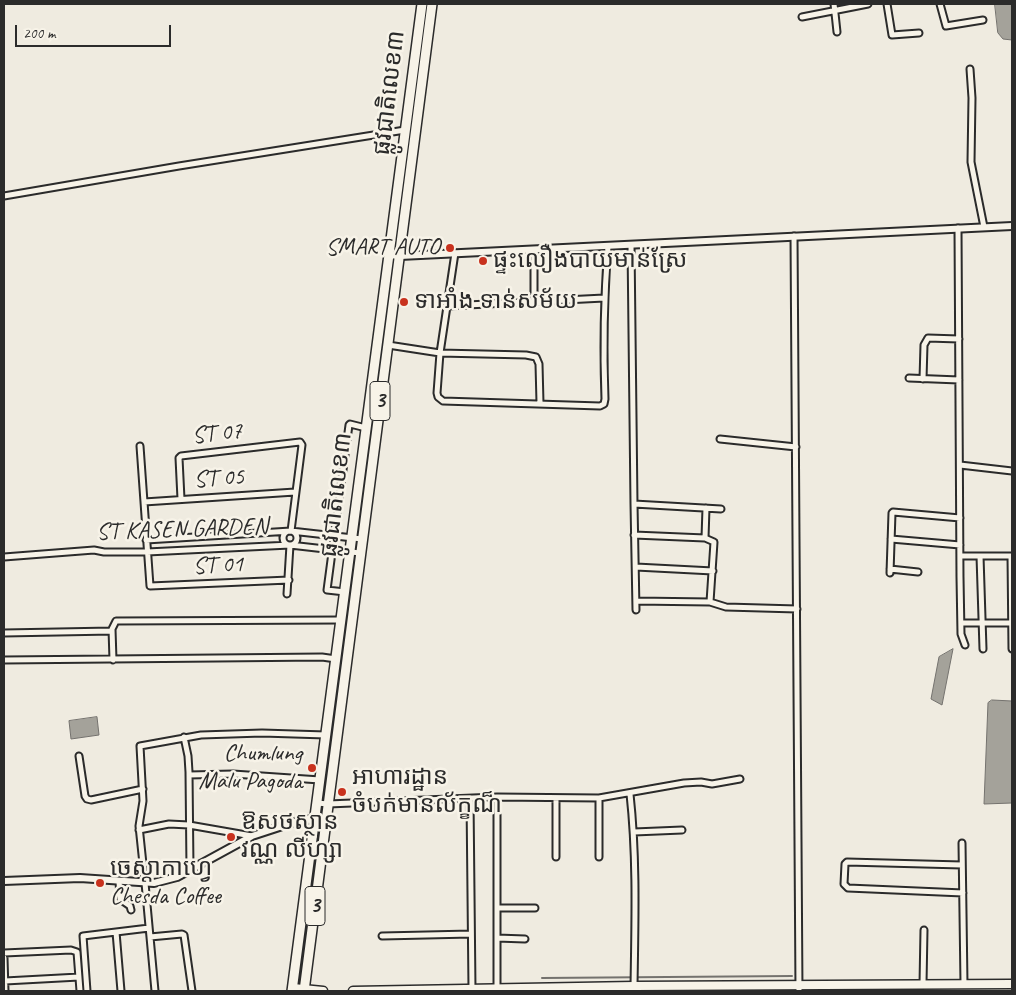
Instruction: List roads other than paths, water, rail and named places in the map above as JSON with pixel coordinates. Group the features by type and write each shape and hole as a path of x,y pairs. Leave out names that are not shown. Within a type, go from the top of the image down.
{"highway":[{"name":"ផ្លូវជាតិលេខ៣","path":"292,990 422,4"},
{"name":"ផ្លូវជាតិលេខ៣","path":"304,991 432,4"}],"main road":[{"path":"353,991 472,989 635,980 799,988 923,984 1012,984"},
{"path":"292,990 323,991"}],"street":[{"path":"834,4 837,32"},
{"path":"802,17 868,4"},
{"path":"887,4 892,35 918,33"},
{"path":"940,4 946,26 983,20"},
{"path":"970,68 972,98 971,162 984,227"},
{"path":"4,196 405,130"},
{"path":"389,255 534,250 1012,226"},
{"path":"958,228 961,634 965,645"},
{"path":"794,236 799,988"},
{"path":"631,245 636,610"},
{"path":"455,253 440,353 438,397 443,401 600,406 604,404 604,298 608,246"},
{"path":"534,250 534,302"},
{"path":"448,306 604,298"},
{"path":"923,379 924,344 926,340 928,338 959,339"},
{"path":"388,345 440,353 526,355 536,357 539,364 540,403"},
{"path":"909,378 959,380"},
{"path":"345,592 327,590 331,549 348,425 366,428"},
{"path":"720,439 796,447"},
{"name":"ST 07","path":"181,499 179,458 181,456 301,443 296,492"},
{"path":"140,446 147,552"},
{"path":"960,465 1012,471"},
{"path":"291,531 296,492"},
{"name":"ST 05","path":"144,502 296,492"},
{"path":"634,504 721,509"},
{"path":"705,538 706,508"},
{"path":"918,572 890,571 892,513 960,518"},
{"path":"290,544 296,542 297,538 296,534 291,531"},
{"path":"290,544 286,542 284,536 286,532 291,531"},
{"name":"ST KASEN GARDEN","path":"146,540 291,531 362,539"},
{"path":"634,535 705,538 714,542 710,602"},
{"path":"891,539 960,545"},
{"path":"287,594 290,544"},
{"name":"ST KASEN GARDEN","path":"4,557 94,550 104,552 147,552 290,544 360,553"},
{"name":"ST 01","path":"147,552 150,586 288,580"},
{"path":"960,556 1012,556 1012,649"},
{"path":"980,556 983,649"},
{"path":"636,567 713,571"},
{"path":"636,601 710,602 726,607 797,609"},
{"path":"113,660 112,631 116,621 341,620"},
{"path":"961,623 1012,623"},
{"path":"4,632 112,631"},
{"path":"4,660 322,657 336,659"},
{"path":"155,991 146,883 139,830 143,789 140,746 200,735 262,733 326,735"},
{"path":"184,737 189,775 190,869"},
{"path":"79,756 87,799 91,800 143,789"},
{"path":"189,775 233,774 320,780"},
{"path":"317,803 497,797 599,798 684,783 700,782 712,784 740,779"},
{"path":"630,794 636,878 635,980"},
{"path":"497,797 497,988"},
{"path":"556,798 556,857"},
{"path":"599,798 599,857"},
{"path":"470,799 472,989"},
{"path":"4,881 80,878 154,883 177,877 252,836 304,819 325,822"},
{"path":"139,830 169,824 189,825 252,836"},
{"path":"634,832 682,830"},
{"path":"962,843 964,984"},
{"path":"962,865 847,862 845,864 844,884 848,888 963,893"},
{"path":"119,880 120,899 130,906 131,910"},
{"path":"497,908 536,908"},
{"path":"87,991 83,936 149,928"},
{"path":"923,984 924,930"},
{"path":"116,932 121,991"},
{"path":"382,936 471,934"},
{"path":"150,937 184,935 192,991"},
{"path":"497,938 525,938"},
{"path":"4,953 71,950 77,952 80,991"},
{"path":"4,958 5,991"},
{"path":"4,977 79,977"}],"waterway":[{"path":"542,978 792,976"}],"place":[{"name":"SMART AUTO","path":"450,248"},
{"name":"ផ្ទះលឿងបាយមាន់ស្រែ","path":"483,261"},
{"name":"ទាអាំង ទាន់សម័យ","path":"404,302"},
{"name":"Chumlung Malu Pagoda","path":"312,768"},
{"name":"អាហារដ្ឋាន ចំបក់មានល័ក្ខណ៏","path":"342,792"},
{"name":"ឱសថស្ថាន វណ្ណ លីហ្សា","path":"231,837"},
{"name":"ចេស្ដាកាហ្វេ Chesda Coffee","path":"100,883"}]}
